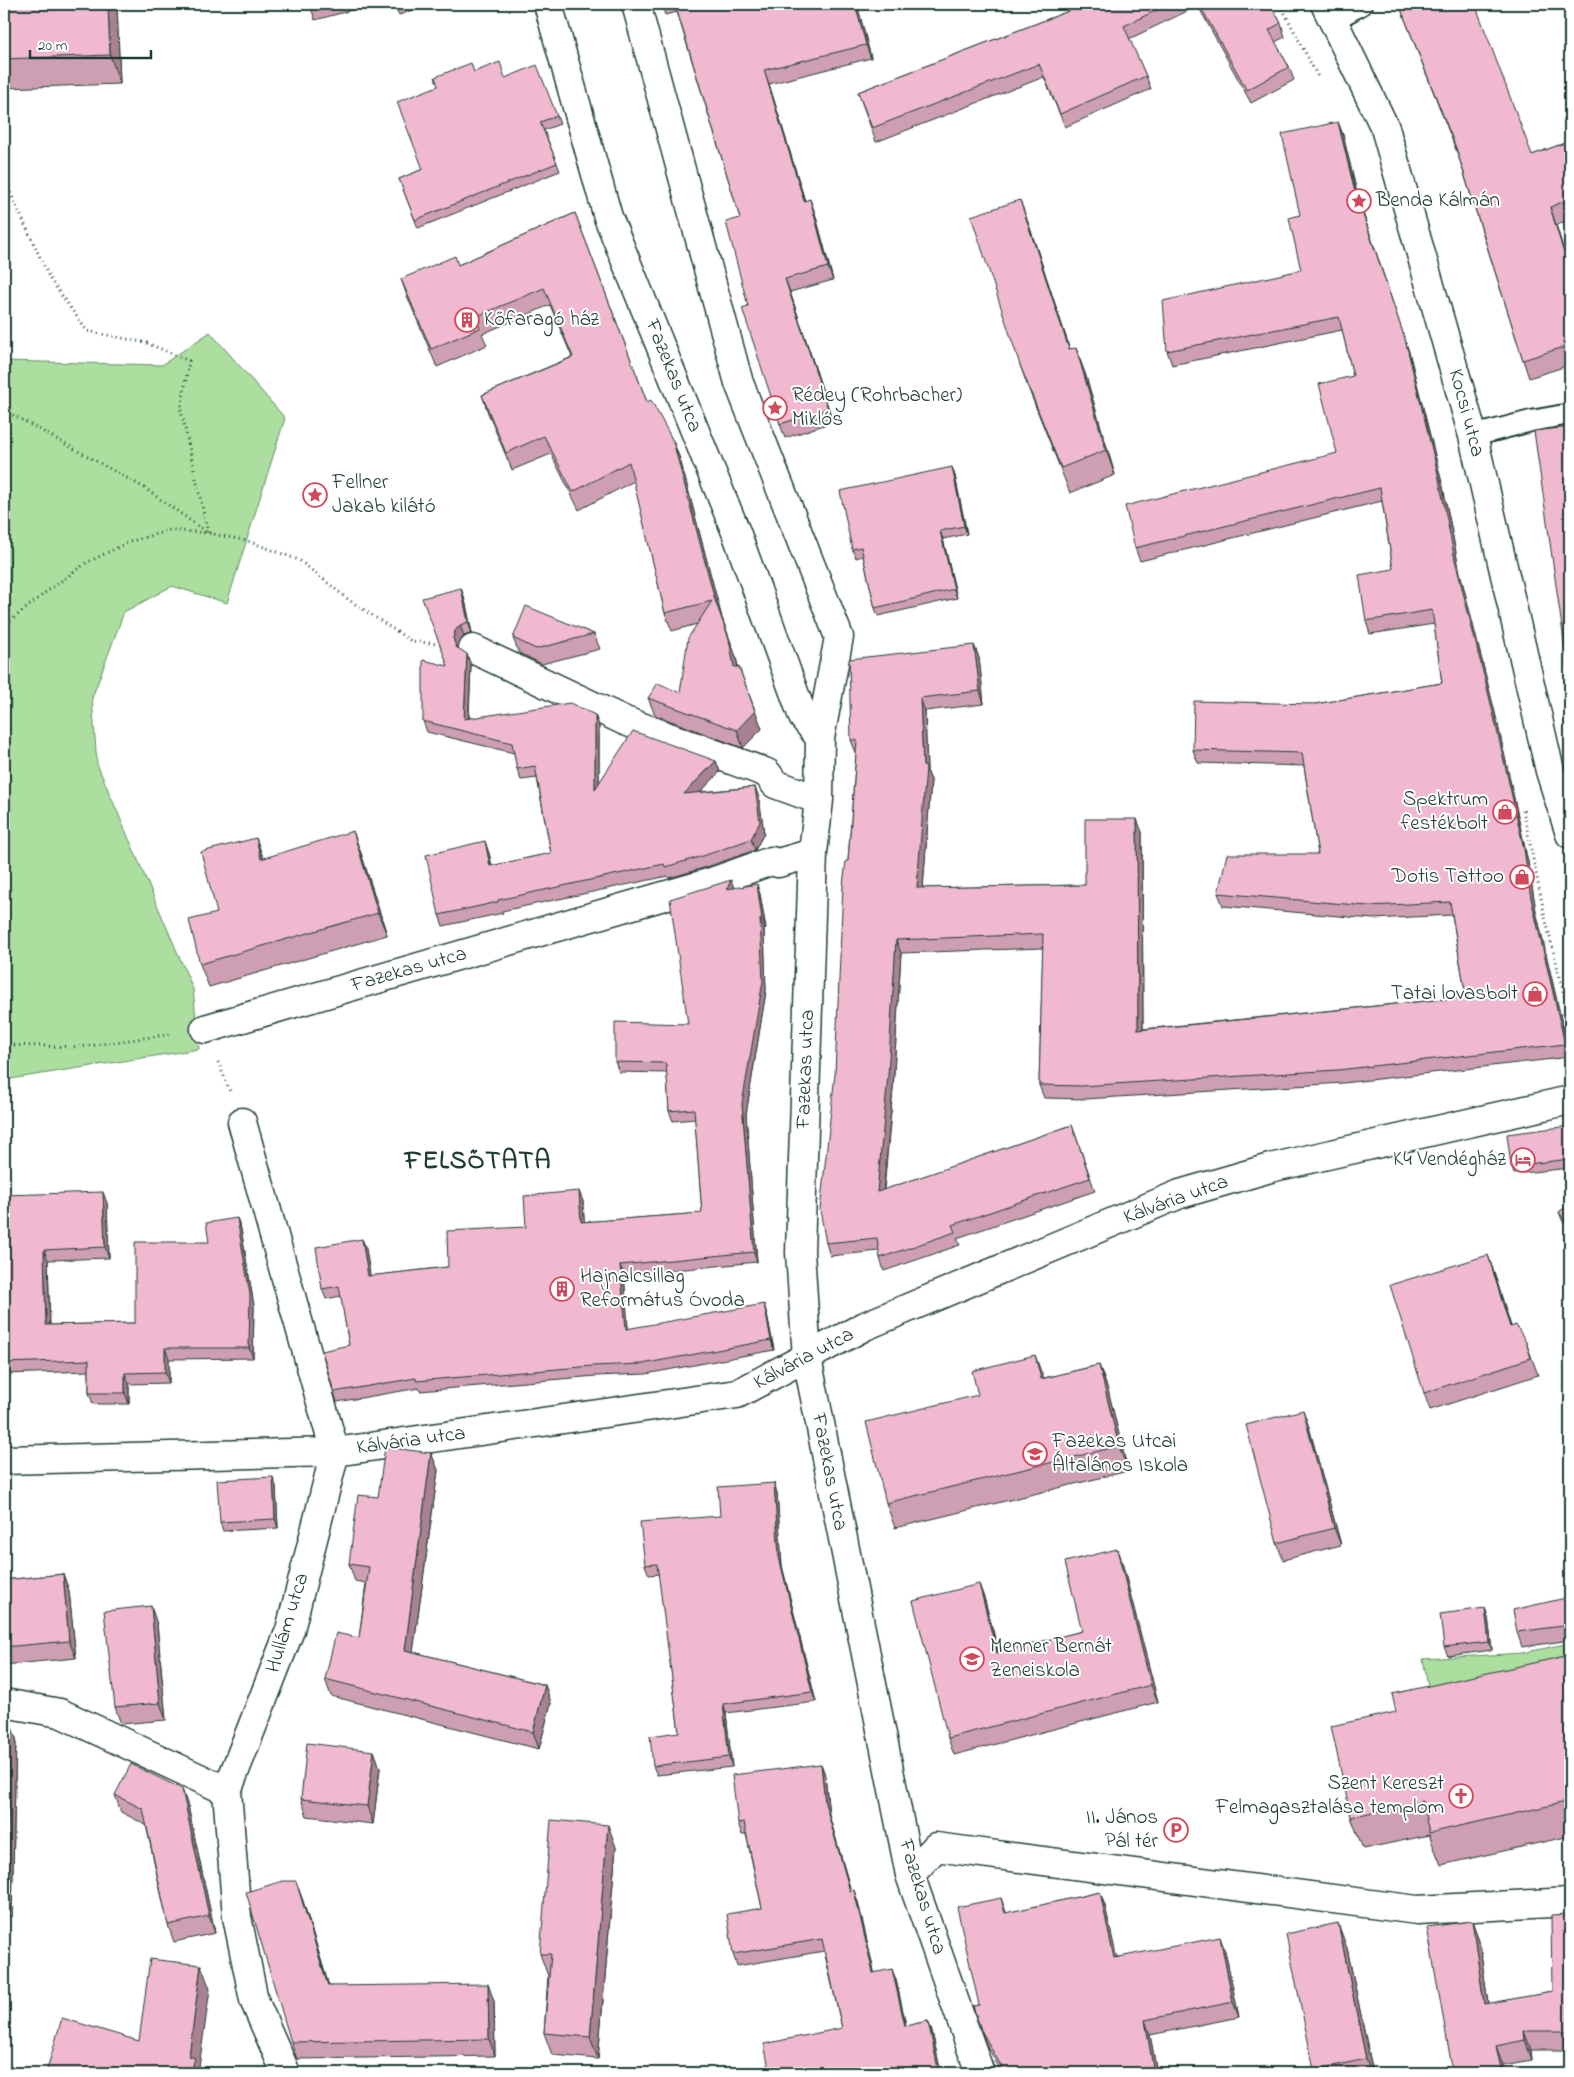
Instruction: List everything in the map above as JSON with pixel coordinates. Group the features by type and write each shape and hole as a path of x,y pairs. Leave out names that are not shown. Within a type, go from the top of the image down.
{"street":[{"name":"Fazekas utca","path":"548,4 608,217 736,532 803,717 820,738"},
{"name":"Fazekas utca","path":"636,4 740,383 839,637 820,738 819,800 814,853 800,1252 807,1358 910,1875 980,2073"},
{"name":"Kocsi utca","path":"1330,12 1385,128 1473,436 1563,787 1570,834"},
{"path":"474,649 625,721 767,773 775,784 819,800"},
{"name":"Fazekas utca","path":"205,1029 703,885 770,861 778,863 814,853"},
{"name":"Kálvária utca","path":"4,1460 335,1452 737,1394 865,1326 1180,1194 1270,1168 1570,1100"},
{"path":"242,1122 335,1452"},
{"name":"Hullám utca","path":"286,2073 254,2000 248,1972 237,1917 227,1791 290,1630 335,1452"},
{"path":"4,1704 60,1713 227,1791"},
{"path":"910,1875 936,1847 1417,1910 1570,1902"}],"lane":[{"path":"1330,12 1362,4"},
{"path":"1473,436 1531,420 1570,414"}],"path":[{"path":"1280,4 1321,81"},
{"path":"4,179 50,279 87,331 147,343 189,361 181,410 208,533"},
{"path":"4,410 143,487 208,533"},
{"path":"4,626 86,563 129,542 170,530 208,533 248,541 299,560 349,600 411,641 474,649"},
{"path":"1521,802 1545,917 1570,1019"},
{"path":"4,1045 82,1047 205,1029 242,1122"}],"green space":[{"path":"210,332 285,418 227,603 172,586 124,612 92,698 97,764 193,989 199,1049 4,1080 4,361 162,365"},
{"path":"1570,1643 1570,1690 1434,1720 1423,1659 1522,1653"}],"building":[{"path":"4,4 108,4 110,55 4,59"},
{"path":"310,4 332,4 311,9"},
{"path":"675,4 855,4 866,45 764,70 804,201 810,199 828,267 785,279 828,409 780,424 742,308 748,306 726,222 740,218"},
{"path":"1087,4 1169,4 1124,26 1146,76 1060,114 1039,64 872,128 858,92"},
{"path":"1199,4 1270,4 1281,23 1269,30 1289,67 1247,90"},
{"path":"1399,4 1475,4 1532,155 1570,141 1570,199 1550,207 1570,273 1570,345 1523,360 1456,148"},
{"path":"500,62 505,78 537,65 557,116 540,122 557,163 415,220 399,179 423,169 397,102 438,86 435,77 471,63 474,72"},
{"path":"1338,122 1354,188 1405,339 1438,474 1455,560 1492,708 1524,849 1531,898 1565,1044 1338,1070 1081,1086 1039,1085 1043,934 896,940 888,1076 877,1192 1072,1125 1090,1178 952,1225 955,1232 880,1258 877,1238 826,1243 820,1210 835,1074 843,885 846,861 848,861 857,740 851,740 849,659 974,645 980,691 920,698 923,766 926,767 917,888 1085,885 1085,819 1137,819 1138,1030 1466,997 1450,902 1368,906 1218,893 1227,854 1318,854 1302,753 1193,750 1194,701 1315,704 1442,683 1432,610 1366,621 1359,575 1393,569 1380,488 1135,548 1125,506 1337,453 1319,384 1353,376 1339,317 1167,351 1163,301 1301,270 1289,218 1300,215 1282,134"},
{"path":"1020,200 1069,349 1076,348 1106,450 1061,468 1020,365 971,216"},
{"path":"575,213 647,402 651,400 673,441 715,600 729,639 734,667 739,667 755,711 737,730 648,698 658,683 680,693 688,638 712,601 665,613 629,462 573,492 544,436 506,453 482,395 573,357 544,288 475,317 480,328 431,349 401,279 455,256 458,265"},
{"path":"1570,427 1570,683 1534,431"},
{"path":"952,467 964,526 940,531 954,589 875,608 861,547 852,549 840,491"},
{"path":"461,588 468,622 460,625 455,631 453,638 456,647 467,654 464,719 570,703 595,715 595,789 633,731 716,761 684,794 755,787 760,822 751,839 665,867 664,864 498,900 498,902 439,915 426,855 485,841 490,866 551,853 535,766 517,769 512,743 423,721 423,660 448,666 422,598"},
{"path":"526,606 594,634 536,649 513,638"},
{"path":"353,831 378,913 200,964 189,920 217,913 201,852 256,838 261,859"},
{"path":"731,880 727,889 757,884 762,919 760,919 763,981 742,1104 754,1252 620,1265 626,1329 764,1304 771,1340 642,1364 593,1366 416,1381 416,1378 334,1392 322,1351 349,1345 339,1286 322,1289 316,1247 362,1239 368,1276 448,1267 447,1231 526,1227 524,1196 579,1191 581,1222 702,1213 694,1109 669,1111 666,1063 615,1062 615,1022 688,1024 670,899"},
{"path":"1570,1126 1570,1159 1511,1166 1507,1134"},
{"path":"103,1192 105,1247 44,1250 46,1325 135,1323 135,1242 209,1242 206,1223 237,1218 250,1295 249,1348 165,1348 165,1372 125,1373 125,1393 89,1393 89,1360 4,1363 4,1195"},
{"path":"1570,1204 1570,1227 1559,1212"},
{"path":"1488,1255 1510,1327 1516,1325 1526,1342 1531,1358 1424,1393 1390,1285"},
{"path":"1035,1355 1041,1379 1099,1365 1119,1446 886,1503 866,1422 978,1395 972,1371"},
{"path":"1303,1410 1334,1528 1277,1543 1246,1425"},
{"path":"385,1447 431,1453 405,1650 545,1685 533,1732 325,1679 336,1633 359,1638 369,1567 349,1564 358,1495 378,1497"},
{"path":"273,1477 275,1519 220,1522 217,1480"},
{"path":"774,1483 779,1557 812,1692 723,1704 729,1757 653,1766 650,1736 679,1732 657,1564 645,1565 640,1522 720,1516 718,1487"},
{"path":"1117,1549 1151,1685 948,1738 913,1601 979,1584 997,1653 1082,1631 1065,1562"},
{"path":"63,1574 69,1641 4,1647 4,1580"},
{"path":"1570,1597 1570,1625 1517,1632 1513,1610"},
{"path":"151,1606 160,1703 115,1707 104,1611"},
{"path":"1485,1608 1489,1642 1444,1647 1440,1614"},
{"name":"Szent Kereszt Felmagasztalása templom","path":"1570,1655 1570,1801 1429,1833 1422,1801 1351,1817 1331,1726 1396,1712 1392,1694"},
{"path":"4,1721 10,1722 6,1901 4,1901"},
{"path":"307,1743 374,1751 367,1806 301,1799"},
{"path":"131,1764 182,1789 209,1916 168,1925 143,1809 115,1795"},
{"path":"821,1764 825,1803 850,1891 854,1890 873,1973 892,1969 905,2026 928,2021 939,2073 770,2073 764,2044 842,2028 822,1939 733,1954 727,1914 762,1908 744,1822 738,1823 732,1775"},
{"path":"551,1820 608,1825 590,2037 544,2033 551,1954 540,1954"},
{"path":"283,1881 296,1881 328,1986 488,1984 489,2039 291,2042 246,1892"},
{"path":"1100,1892 1114,1958 1220,1937 1233,2002 1145,2020 1154,2073 1005,2073 981,2030 973,2006 979,2005 957,1907 1001,1898 1005,1913"},
{"path":"1570,1914 1570,2031 1524,2031 1525,2040 1496,2046 1502,2073 1453,2073 1427,1927 1472,1921 1484,2004 1552,1992 1551,1915"},
{"path":"1338,1923 1366,2059 1314,2070 1286,1934"},
{"path":"150,1959 201,1965 189,2056 195,2058 191,2073 46,2073 62,2018 139,2041"}],"place":[{"name":"Benda Kálmán","path":"1359,201"},
{"name":"Kőfaragó ház","path":"467,320"},
{"name":"Rédey (Rohrbacher) Miklós","path":"775,408"},
{"name":"Fellner Jakab kilátó","path":"315,495"},
{"name":"Spektrum festékbolt","path":"1505,812"},
{"name":"Dotis Tattoo","path":"1522,877"},
{"name":"Tatai lovasbolt","path":"1535,994"},
{"name":"K4 Vendégház","path":"1523,1160"},
{"name":"Hajnalcsillag Református Óvoda","path":"562,1289"},
{"name":"Fazekas Utcai Általános Iskola","path":"1035,1454"},
{"name":"Menner Bernát Zeneiskola","path":"972,1659"},
{"name":"Szent Kereszt Felmagasztalása templom","path":"1461,1796"},
{"name":"II. János Pál tér","path":"1176,1830"}],"district":[{"name":"FELSŐTATA","path":"478,1162"}]}
